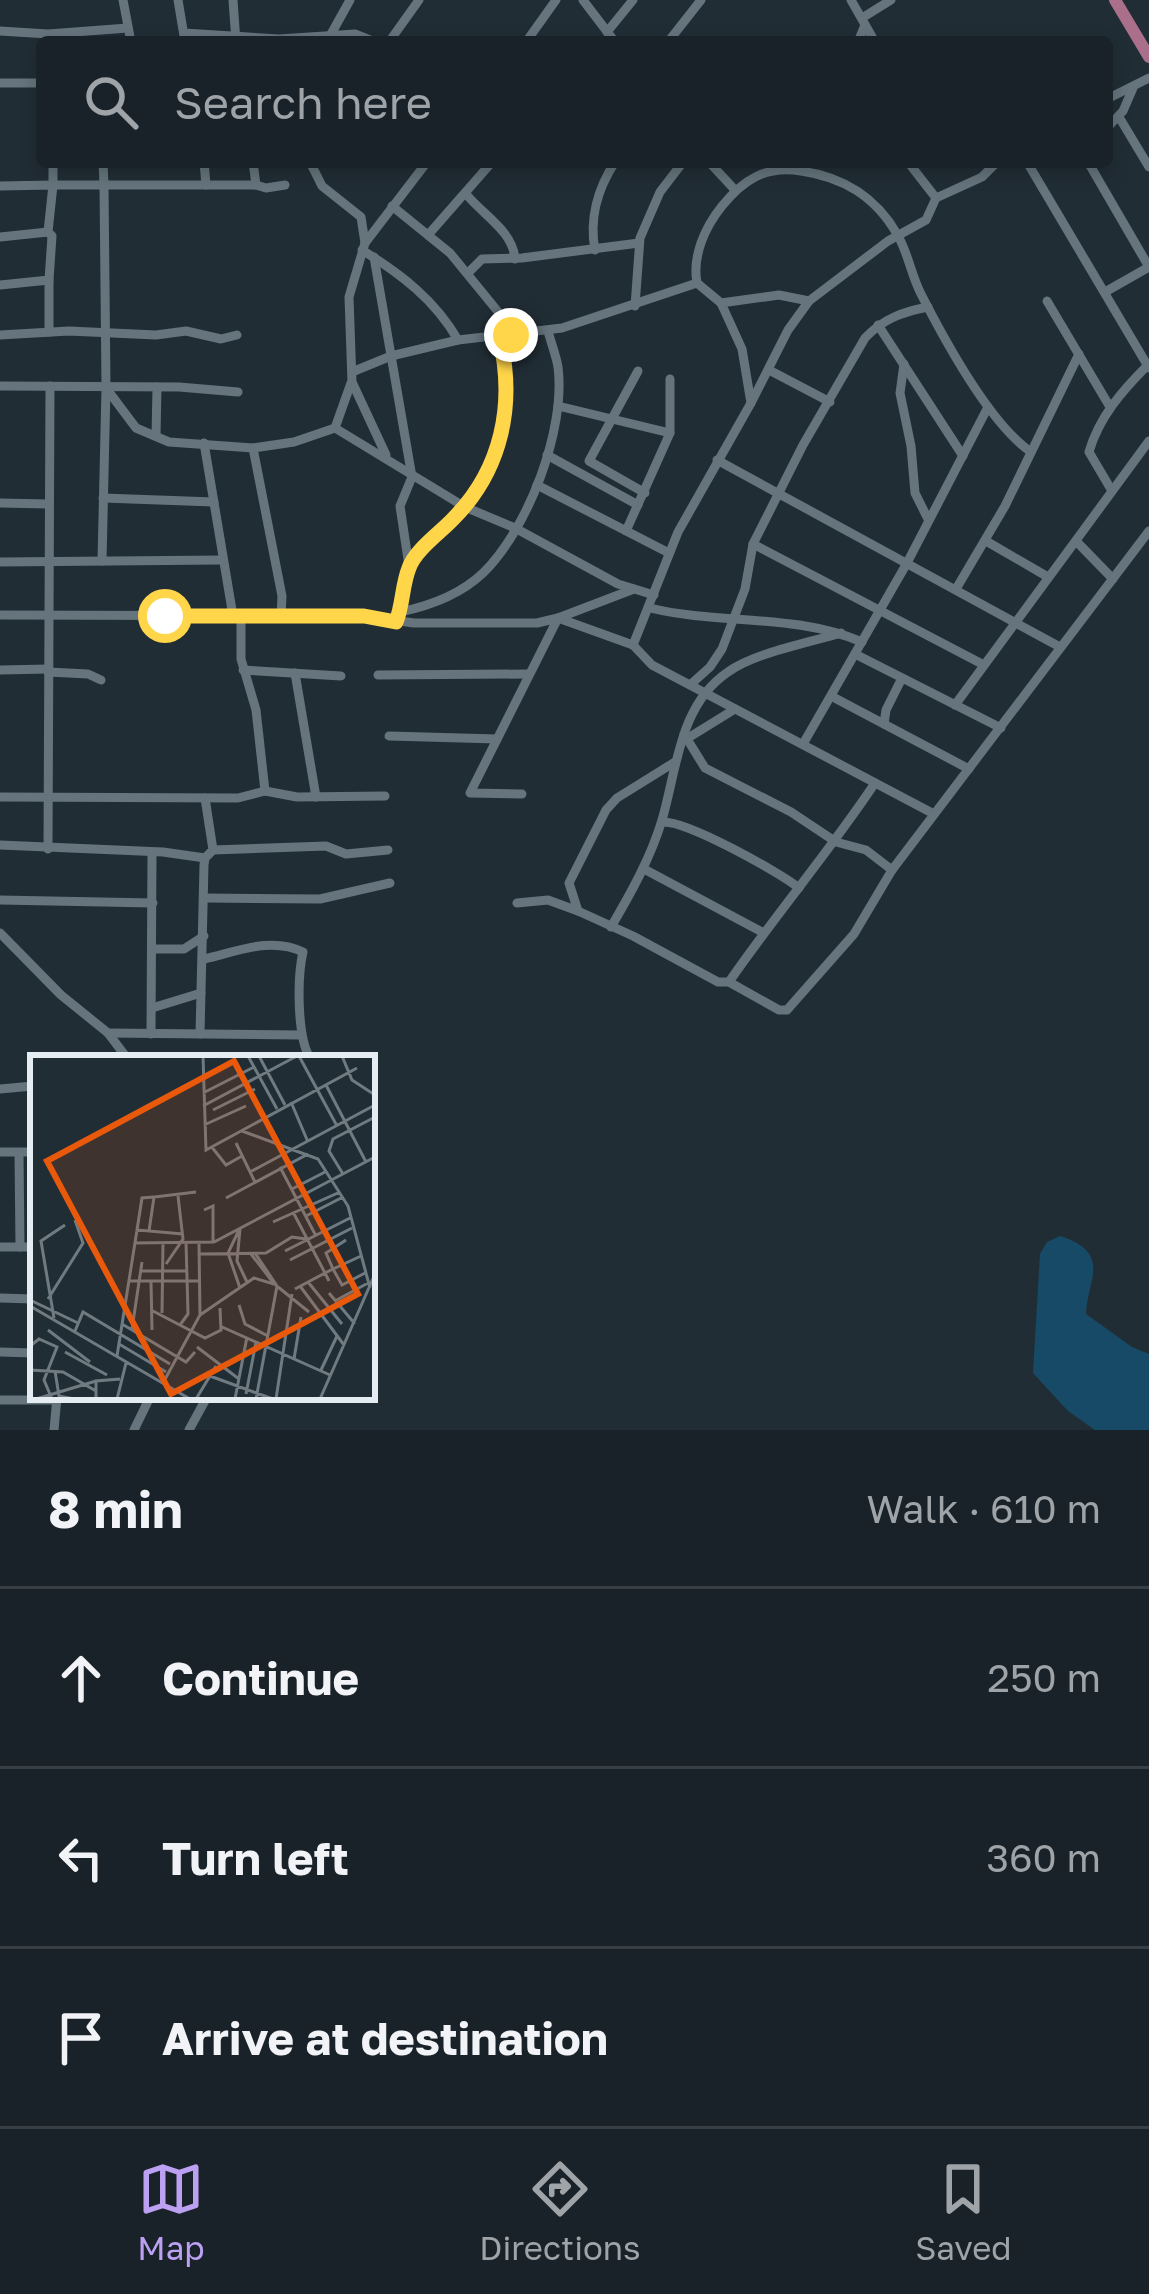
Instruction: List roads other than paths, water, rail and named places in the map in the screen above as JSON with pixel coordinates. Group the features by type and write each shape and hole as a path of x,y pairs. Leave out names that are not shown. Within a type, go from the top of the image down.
{"main road":[{"path":"1115,0 1144,37 1149,57"}],"street":[{"path":"123,0 130,36"},
{"path":"178,0 184,36"},
{"path":"233,0 235,36"},
{"path":"330,36 350,0"},
{"path":"393,36 419,0"},
{"path":"531,36 556,0"},
{"path":"583,0 610,36"},
{"path":"607,32 633,0"},
{"path":"673,36 701,0"},
{"path":"850,0 872,36"},
{"path":"860,36 864,22 890,0"},
{"path":"0,31 48,34 128,28"},
{"path":"537,28 543,36"},
{"path":"330,36 360,36"},
{"path":"1113,96 1149,78"},
{"path":"0,82 36,83"},
{"path":"1113,123 1133,88"},
{"path":"1118,118 1149,167"},
{"path":"49,332 53,168"},
{"path":"102,561 103,168"},
{"path":"205,168 206,185"},
{"path":"254,168 256,184"},
{"path":"316,168 322,186 361,217 363,246 349,297 352,377 355,396 386,456"},
{"path":"363,246 422,168"},
{"path":"428,235 487,168"},
{"path":"595,250 595,211 611,168"},
{"path":"635,306 639,244 660,192 678,168"},
{"path":"715,168 735,190"},
{"path":"697,283 700,244 713,216 735,190 773,171 817,168 856,188 898,235 928,307 988,407 1031,452"},
{"path":"913,168 936,198"},
{"path":"633,645 669,553 788,330 809,301 898,235 926,220 936,198 991,168"},
{"path":"1034,168 1148,367 1110,407 1089,452 1112,491"},
{"path":"1091,168 1149,267 1105,292"},
{"path":"0,186 285,185"},
{"path":"466,194 504,232 515,259"},
{"path":"392,206 468,273 503,320 533,333"},
{"path":"0,237 48,232"},
{"path":"468,273 482,259 639,244"},
{"path":"363,246 414,285 458,340"},
{"path":"374,257 412,477 400,506 409,566 398,617"},
{"path":"0,285 49,280"},
{"path":"697,283 722,303 742,349 752,403"},
{"path":"335,428 352,377 391,356 458,340 548,331 697,283"},
{"path":"722,303 779,295 809,301"},
{"path":"1047,302 1110,407"},
{"path":"689,685 722,649 745,589 753,544 865,338 903,312 928,307"},
{"path":"878,325 964,456"},
{"path":"398,617 470,583 502,550 515,528 537,484 558,406 558,367 548,331"},
{"path":"0,335 186,332 221,339 237,335"},
{"path":"409,566 465,507 491,468 507,389 499,336"},
{"path":"956,589 986,541 1079,354"},
{"path":"904,364 900,393 915,493 928,519"},
{"path":"769,370 830,402"},
{"path":"638,371 589,461 645,493"},
{"path":"626,531 670,433 670,379"},
{"path":"0,386 238,392"},
{"path":"47,849 50,386"},
{"path":"106,388 136,428 169,442 254,448 295,442 335,428 465,507 515,528 585,568 654,595"},
{"path":"156,436 157,388"},
{"path":"558,406 670,433"},
{"path":"803,744 908,563 988,407"},
{"path":"955,705 1149,441"},
{"path":"204,443 221,560 256,710 265,791"},
{"path":"254,448 283,596 281,616"},
{"path":"547,455 638,505"},
{"path":"717,460 1060,646"},
{"path":"537,484 669,553"},
{"path":"103,498 214,502"},
{"path":"0,503 49,504"},
{"path":"517,903 548,900 578,911 718,982 729,982 787,1010 854,934 892,870 1149,530"},
{"path":"986,541 1048,577"},
{"path":"1076,541 1113,579"},
{"path":"753,544 984,665"},
{"path":"0,562 221,560"},
{"path":"0,616 364,616 537,623 634,589"},
{"path":"650,608 693,618 734,616 841,633 862,642"},
{"path":"558,618 633,645 652,665 934,814"},
{"path":"522,794 470,793 558,618"},
{"path":"611,927 644,869 662,821 675,762 706,695 729,670 841,633"},
{"path":"855,654 1000,728"},
{"path":"0,670 88,674 101,680"},
{"path":"243,670 341,676"},
{"path":"296,673 316,797"},
{"path":"378,675 528,674"},
{"path":"884,724 902,678"},
{"path":"831,696 969,769"},
{"path":"686,736 735,709"},
{"path":"389,736 497,739"},
{"path":"686,736 705,768 791,812 836,842 866,850 892,870"},
{"path":"578,911 568,883 606,810 675,762"},
{"path":"729,982 836,842 874,783"},
{"path":"0,797 238,798 265,791 316,797 386,796"},
{"path":"200,1034 209,854 205,798"},
{"path":"662,821 676,821 800,888"},
{"path":"0,845 209,854 326,846 346,854 388,850"},
{"path":"151,1034 152,853"},
{"path":"644,869 764,933"},
{"path":"204,898 320,899 390,883"},
{"path":"0,900 153,902"},
{"path":"0,933 108,1033 125,1055"},
{"path":"154,949 184,949 204,936"},
{"path":"204,959 254,946 286,945 303,952 301,1034 309,1055"},
{"path":"152,1008 201,993"},
{"path":"108,1033 301,1034"},
{"path":"0,1088 30,1086"},
{"path":"0,1152 30,1152"},
{"path":"20,1153 20,1247"},
{"path":"0,1246 30,1247"},
{"path":"0,1298 30,1299"},
{"path":"0,1352 30,1353"},
{"path":"0,1400 30,1399"},
{"path":"54,1430 57,1400"},
{"path":"134,1430 149,1400"},
{"path":"189,1430 205,1400"}],"water":[{"path":"1060,1236 1076,1243 1092,1259 1086,1314 1149,1354 1149,1430 1095,1430 1068,1411 1033,1373 1040,1254 1047,1242"}]}
